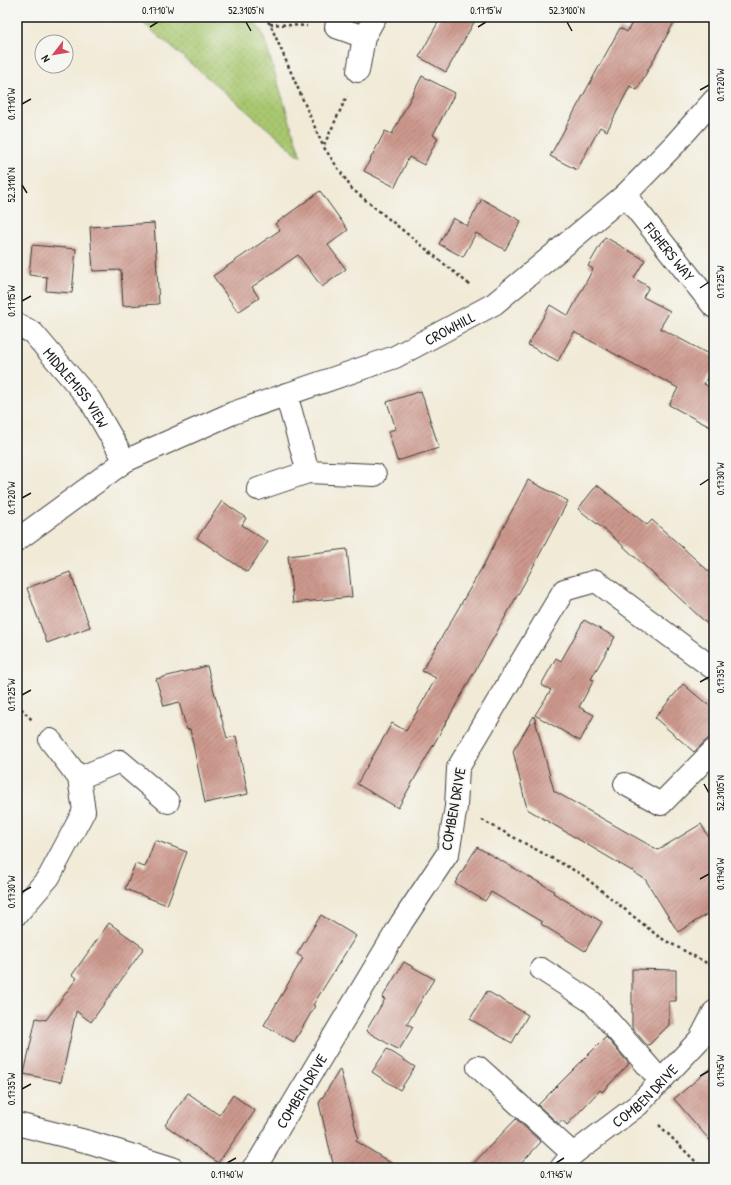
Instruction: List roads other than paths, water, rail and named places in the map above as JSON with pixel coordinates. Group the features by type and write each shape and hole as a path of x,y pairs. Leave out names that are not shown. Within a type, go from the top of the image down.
{"street":[{"path":"358,71 364,36 375,17"},
{"path":"336,27 364,36"},
{"name":"CROWHILL","path":"17,540 125,461 233,413 395,357 494,304 625,195 674,145 714,100"},
{"name":"FISHERS WAY","path":"625,195 714,307"},
{"name":"MIDDLEMISS VIEW","path":"17,324 33,334 90,400 125,461"},
{"path":"286,394 308,472"},
{"path":"258,489 308,472 375,475"},
{"name":"COMBEN DRIVE","path":"260,1166 402,922 448,852 456,806 458,768 564,590 596,581 714,669"},
{"path":"17,914 49,877 84,811 79,778 50,740"},
{"path":"625,784 661,804 714,750"},
{"path":"79,778 120,761 168,802"},
{"path":"541,969 592,1002 661,1081"},
{"name":"COMBEN DRIVE","path":"567,1161 638,1105 700,1039 714,1012"},
{"path":"478,1067 567,1161"},
{"path":"17,1124 89,1142 172,1168"}]}
